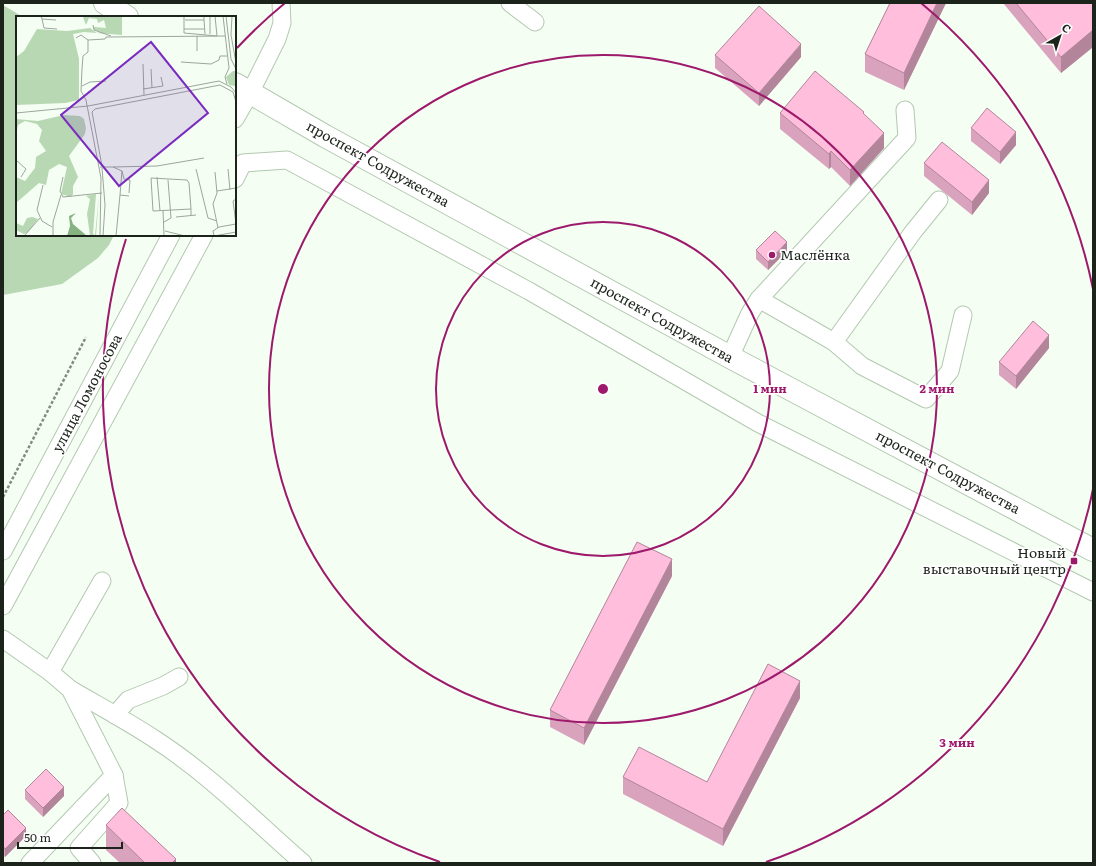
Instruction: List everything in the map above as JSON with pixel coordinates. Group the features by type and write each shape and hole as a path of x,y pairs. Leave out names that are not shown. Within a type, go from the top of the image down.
{"main road":[{"path":"105,3 125,16"},
{"name":"проспект Содружества","path":"242,89 325,136 730,357 1093,550"}],"street":[{"path":"236,114 242,89 280,30 282,23 281,3"},
{"path":"510,3 535,22"},
{"path":"730,357 750,314 759,299 908,138 905,110"},
{"path":"236,177 243,163 287,160 529,291 758,423 1093,592"},
{"path":"834,342 909,238 939,200"},
{"name":"улица Ломоносова","path":"3,551 170,236"},
{"path":"3,606 203,236"},
{"path":"759,299 834,342 862,366 926,399 950,371 962,315"},
{"path":"50,672 102,581"},
{"path":"3,639 50,672 70,689 157,740 201,773 236,802 303,863"},
{"path":"114,715 128,700 163,686 179,677"},
{"path":"70,689 114,775 119,803 79,848 92,863"},
{"path":"30,863 114,775"}],"path":[{"path":"3,497 86,337"}],"green space":[{"path":"3,5 21,16 16,16 16,236 114,236 109,245 98,258 62,284 3,295"}],"building":[{"path":"890,3 937,3 904,73 865,54"},
{"path":"1016,3 1093,3 1093,30 1061,57"},
{"path":"759,6 801,44 759,93 715,55"},
{"path":"815,71 864,112 863,113 884,133 850,170 831,151 829,154 780,113"},
{"path":"987,108 1016,132 1000,152 971,128"},
{"path":"942,142 989,180 972,202 924,163"},
{"path":"775,231 787,242 768,262 756,250"},
{"path":"1033,321 1049,335 1016,376 999,362"},
{"path":"637,542 672,559 584,728 550,710"},
{"path":"768,664 800,681 723,829 623,777 639,747 707,782"},
{"path":"46,769 64,787 43,808 25,790"},
{"path":"122,808 176,859 172,863 145,863 106,825"},
{"path":"8,810 26,828 5,849 3,846 3,815"}],"place":[{"name":"Маслёнка","path":"772,255"},
{"name":"Новый выставочный центр","path":"1074,561"}]}
